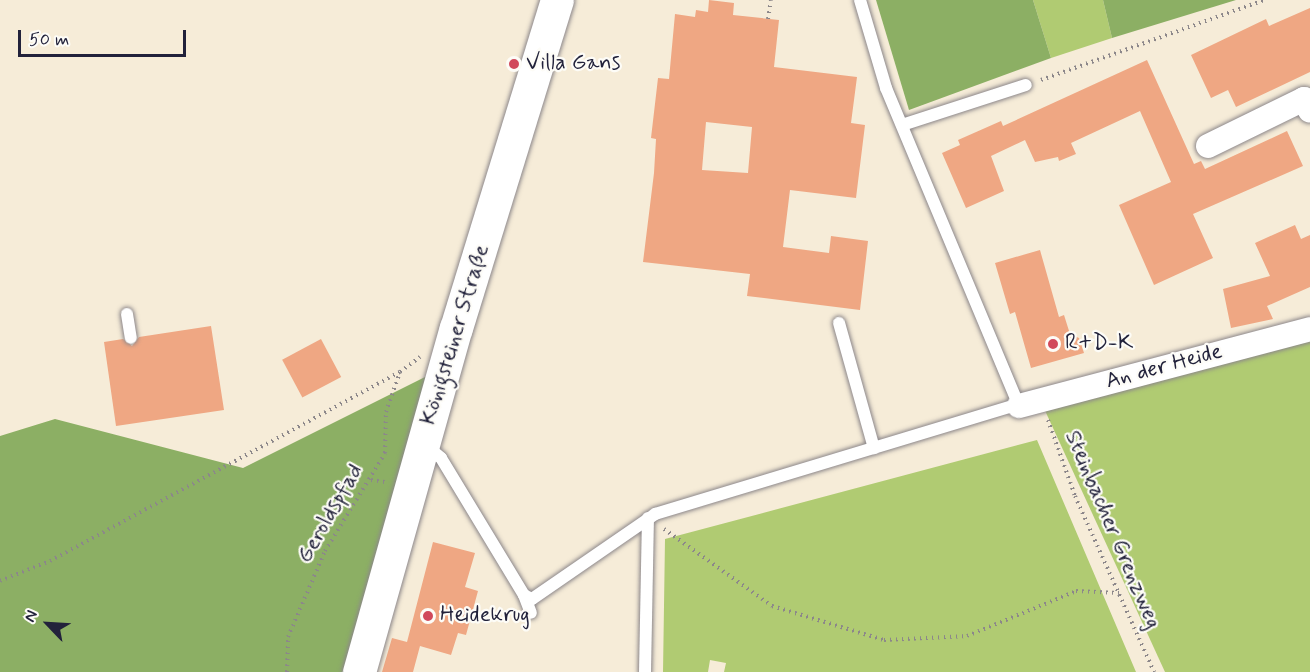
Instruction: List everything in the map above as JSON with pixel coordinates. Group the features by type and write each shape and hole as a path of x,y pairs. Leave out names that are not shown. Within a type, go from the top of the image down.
{"main road":[{"name":"Königsteiner Straße","path":"359,672 424,444 443,347 557,0"}],"street":[{"path":"1208,146 1305,99 1310,111"},
{"name":"An der Heide","path":"1022,404 1310,329"}],"lane":[{"path":"524,594 532,598 648,518 1022,404 886,88 860,0"},
{"path":"902,125 1026,85"},
{"path":"127,314 131,338"},
{"path":"839,323 874,448"},
{"path":"424,444 441,458 524,594 531,613"},
{"path":"645,672 648,518"}],"path":[{"path":"768,19 771,0"},
{"path":"1026,85 1264,0"},
{"path":"0,581 50,561 443,347"},
{"name":"Geroldspfad","path":"287,672 288,637 325,551 385,453 386,412 400,372"},
{"name":"Steinbacher Grenzweg","path":"1022,404 1119,593 1154,672"},
{"path":"648,518 772,606 884,640 967,636 1076,591 1119,593"}],"green space":[{"path":"876,0 1033,0 1051,58 909,110"},
{"path":"1033,0 1103,0 1112,38 1051,58"},
{"path":"1103,0 1236,0 1112,38"},
{"path":"1310,330 1310,672 1165,672 1042,404"},
{"path":"427,376 346,672 0,672 0,436 55,419 243,468"},
{"path":"1037,440 1136,672 724,672 726,663 710,660 708,672 663,672 665,539"}],"building":[{"path":"709,0 734,3 733,15 779,20 774,67 857,77 851,123 865,125 856,198 790,190 783,247 829,253 831,236 868,241 860,310 747,296 750,274 643,262 654,173 656,139 651,138 658,78 669,79 675,14 695,17 696,10 708,12","holes":["706,122 752,127 748,173 702,170"]},
{"path":"1310,8 1310,72 1236,107 1228,90 1211,98 1191,55 1266,19 1269,26"},
{"path":"1147,60 1194,164 1201,161 1205,169 1287,131 1303,166 1193,214 1213,258 1154,285 1119,205 1171,182 1140,111 1071,143 1076,154 1059,161 1058,157 1035,162 1025,140 991,156 1004,191 966,208 942,153 960,145 958,140 1001,121 1003,126"},
{"path":"1295,225 1301,239 1310,235 1310,287 1267,306 1273,319 1231,328 1223,289 1270,276 1255,243"},
{"path":"1040,250 1059,317 1064,315 1070,334 1079,338 1084,353 1031,368 1015,312 1010,314 995,263"},
{"path":"211,326 224,410 116,426 104,342 123,339 132,346 139,337"},
{"path":"321,339 341,377 302,398 282,360"},
{"name":"Heidekrug","path":"433,542 475,553 465,587 478,591 466,635 458,633 451,655 420,646 413,672 382,672 392,638 407,642"}],"place":[{"name":"Villa Gans","path":"514,64"},
{"name":"R+D-K","path":"1053,344"},
{"name":"Heidekrug","path":"428,616"}]}
